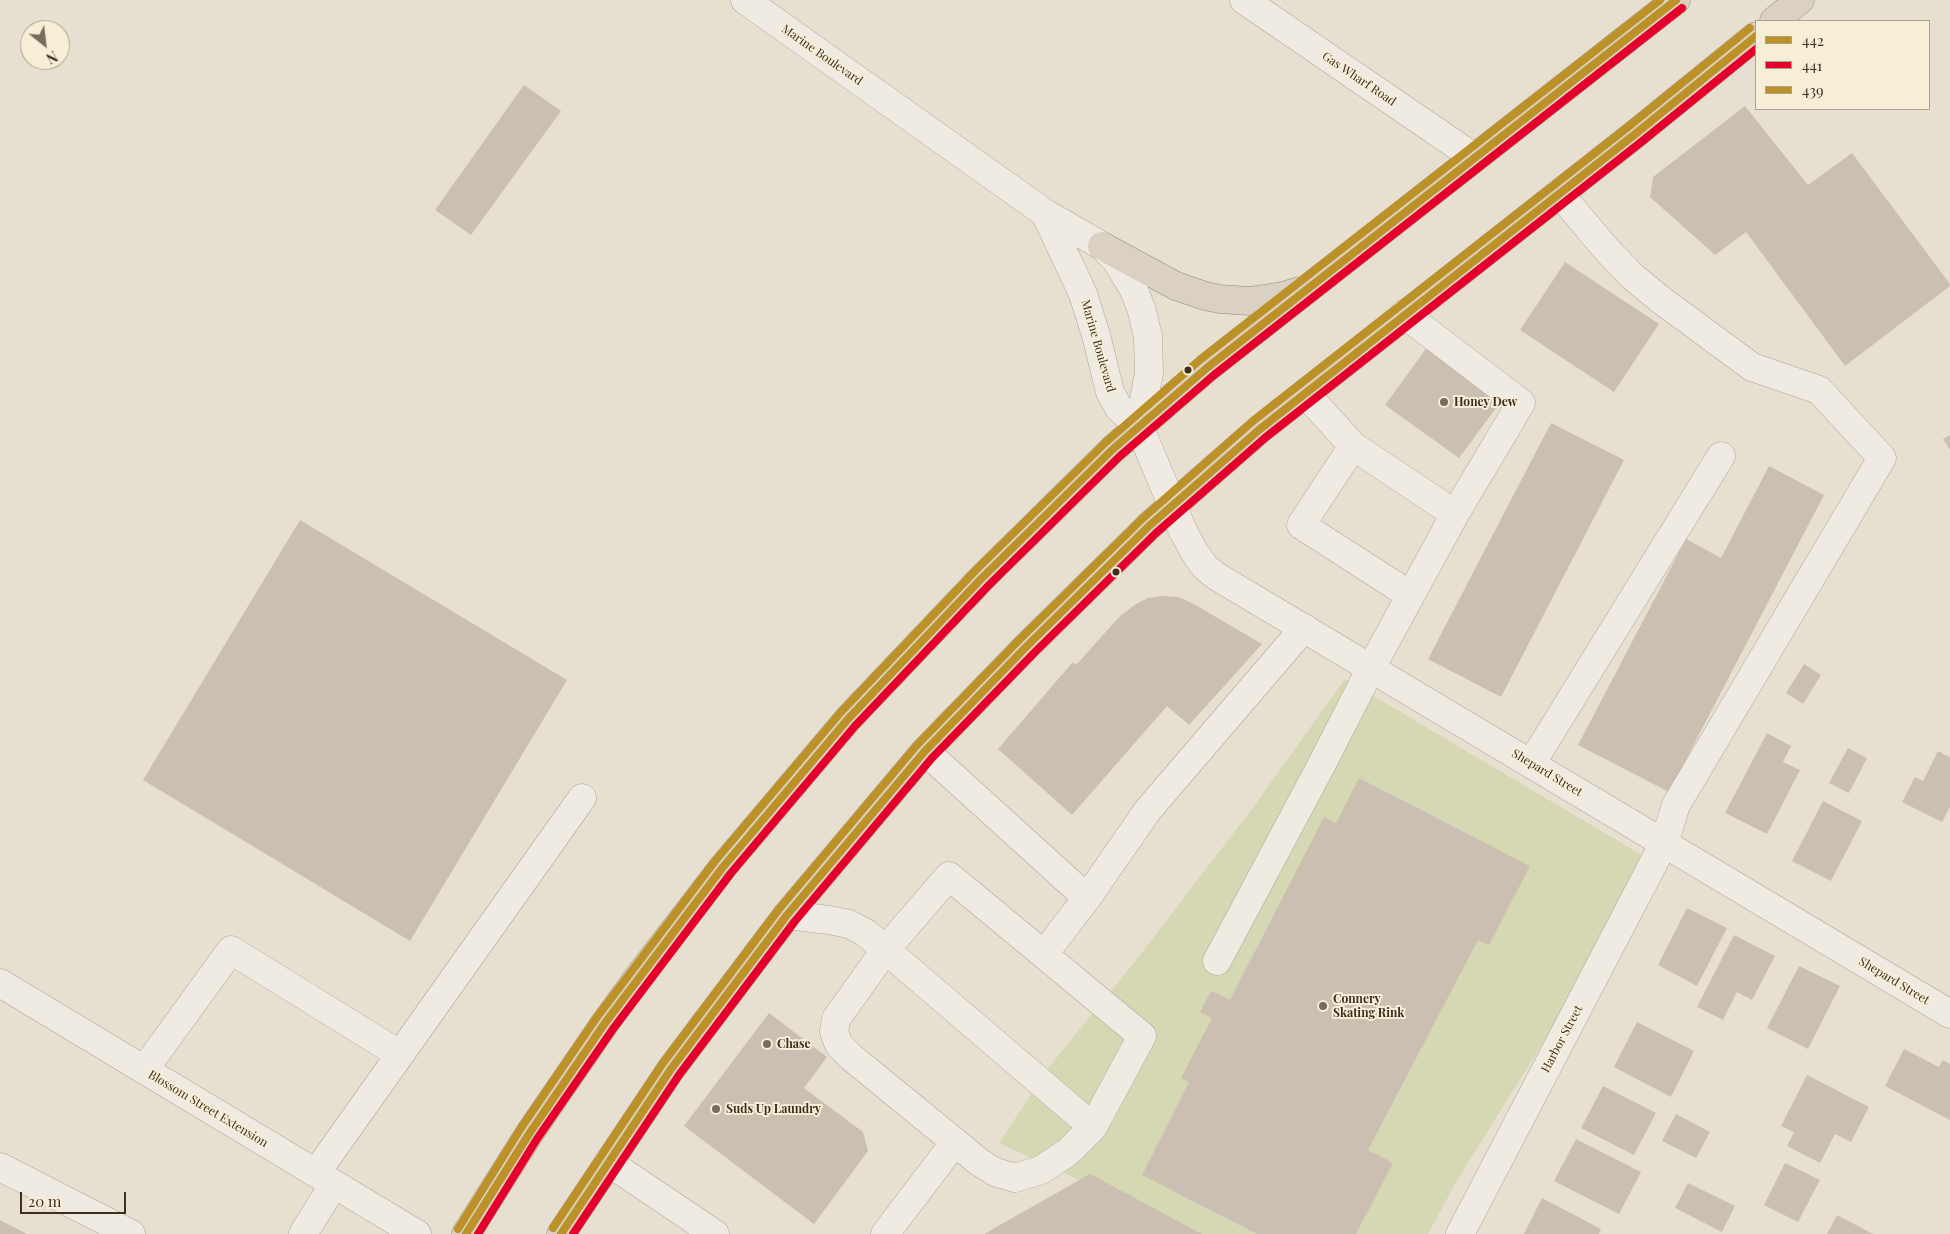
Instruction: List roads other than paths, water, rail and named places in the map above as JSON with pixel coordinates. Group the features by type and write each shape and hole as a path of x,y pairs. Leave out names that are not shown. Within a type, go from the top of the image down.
{"highway":[{"path":"466,1234 529,1134 605,1023 670,935 764,816 848,719 918,644 1062,497 1139,426 1215,362 1676,0"},
{"path":"1775,20 1800,0"},
{"path":"561,1234 671,1069 787,915 862,824 926,751 1028,644 1172,506 1304,392 1634,135 1755,37"},
{"path":"1102,246 1190,292 1220,299 1265,299 1311,288"}],"street":[{"name":"Gas Wharf Road","path":"1260,4 1475,158"},
{"name":"Marine Boulevard","path":"761,5 1045,213 1102,246 1116,260 1126,274 1141,308 1148,336 1148,373 1139,426"},
{"name":"Harbor Street","path":"1460,1234 1664,843 1676,804 1882,458 1819,390 1752,367 1661,300 1632,276 1607,250 1559,193"},
{"name":"Marine Boulevard","path":"1045,213 1083,294 1096,335 1110,392 1119,408 1139,426"},
{"path":"1217,961 1319,771 1410,595 1455,514 1521,403 1404,314"},
{"path":"1304,392 1353,446 1455,514"},
{"name":"Shepard Street","path":"1139,426 1188,543 1205,567 1216,576 1950,1014"},
{"path":"1353,446 1301,525 1410,595"},
{"path":"1531,764 1721,456"},
{"path":"1044,954 1087,898 1148,810 1304,628"},
{"path":"926,751 1087,898"},
{"path":"303,1234 325,1179 400,1054 582,798"},
{"path":"950,876 1044,954 1142,1036 1093,1127 1068,1152 1041,1170 1015,1178 995,1172 979,1162 851,1057 839,1045 834,1032 836,1018 886,949 950,876"},
{"path":"787,915 849,924 866,933 1093,1127"},
{"path":"144,1070 231,950 400,1054"},
{"name":"Blossom Street Extension","path":"0,983 417,1234"},
{"path":"885,1234 955,1142"},
{"path":"608,1162 698,1230"},
{"path":"0,1167 131,1234"}],"place":[{"name":"Honey Dew","path":"1444,402"},
{"name":"Connery Skating Rink","path":"1323,1006"},
{"name":"Chase","path":"767,1044"},
{"name":"Suds Up Laundry","path":"716,1109"}]}
